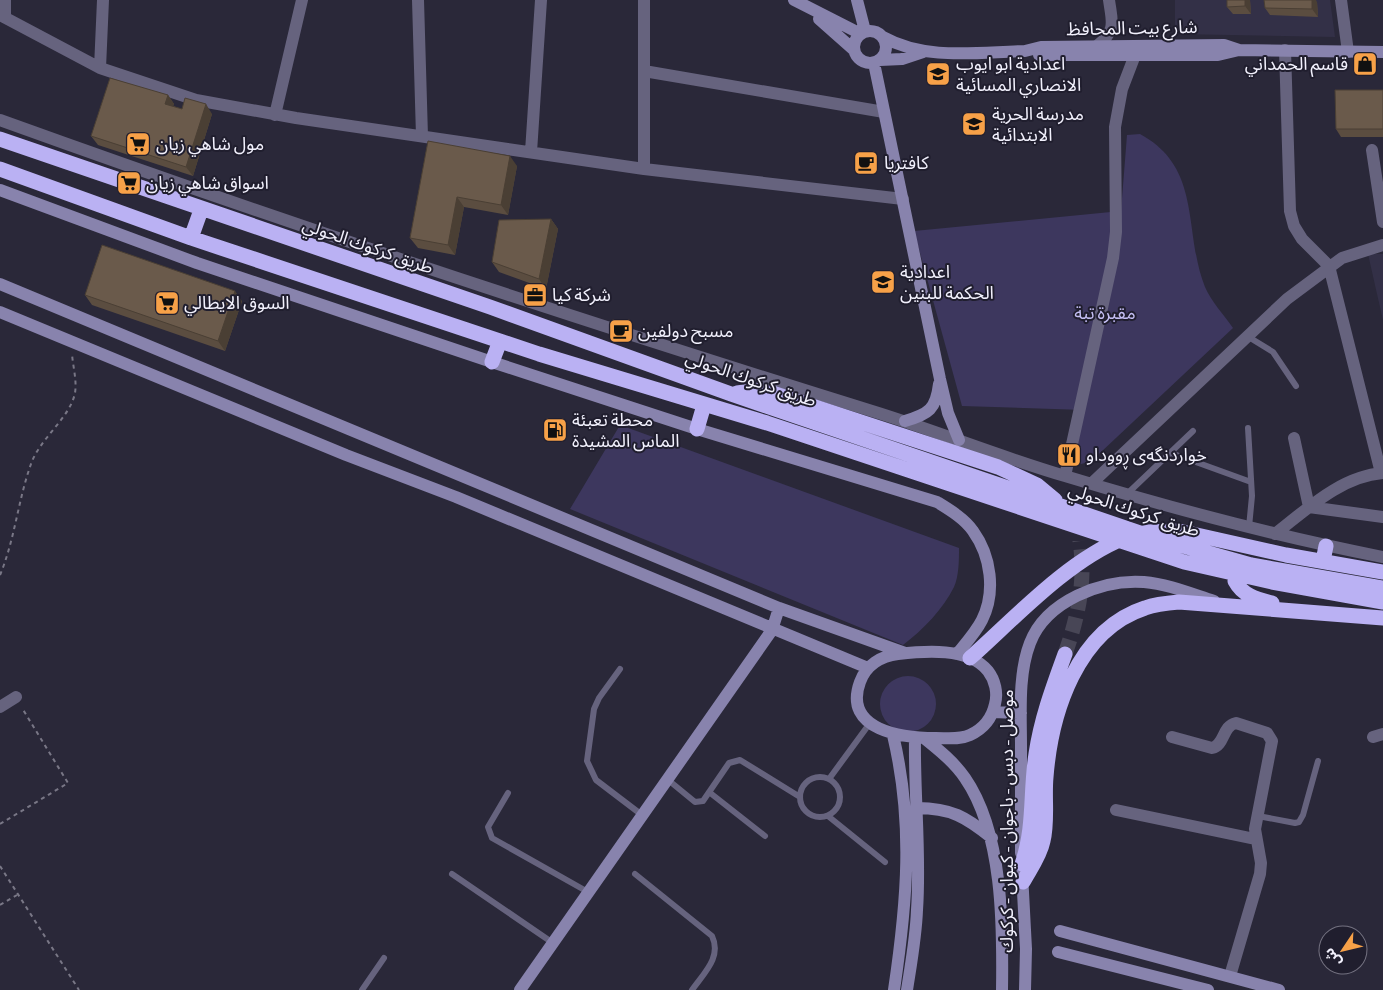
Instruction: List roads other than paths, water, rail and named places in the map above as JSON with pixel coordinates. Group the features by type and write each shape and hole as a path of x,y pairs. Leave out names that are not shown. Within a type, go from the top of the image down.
{"highway":[{"name":"طريق كركوك الحولي","path":"0,139 201,210 426,285 731,394 1155,538 1251,565 1383,588"},
{"name":"طريق كركوك الحولي","path":"0,169 191,238 500,341 767,423 1208,569 1383,602"},
{"path":"191,238 201,210"},
{"path":"492,362 500,341"},
{"path":"731,394 760,390 769,392 998,467 1037,485 1055,500 1072,524 1080,541"},
{"path":"697,429 704,405"},
{"path":"964,656 1075,567 1104,548 1132,535 1164,530 1179,531 1286,555 1383,572"},
{"path":"1323,561 1326,546"},
{"path":"1286,555 1260,556 1247,559 1236,570 1235,581 1248,595 1255,598 1316,613"},
{"path":"1023,882 1043,843 1046,778 1053,729 1076,668 1084,654 1110,629 1131,614 1145,607 1179,602 1383,618"},
{"path":"1022,864 1031,833 1036,755 1040,732 1065,654"}],"main road":[{"name":"شارع بيت المحافظ","path":"794,0 808,9 854,50 862,61 902,59 923,52"},
{"path":"854,50 854,44 863,32 857,0"},
{"name":"شارع بيت المحافظ","path":"808,9 863,32 872,31 902,47 923,52 1025,51 1052,55 1135,56 1226,55 1239,50"},
{"path":"883,38 886,49 877,61 884,112 940,379 948,413 959,440"},
{"name":"شارع بيت المحافظ","path":"1025,51 1041,46 1224,45 1239,50 1383,52"},
{"path":"0,190 197,263 492,362 697,429 916,494 937,502 956,514 973,530 984,550 990,573 990,596 983,619 964,656"},
{"path":"0,284 779,608 905,653"},
{"path":"0,312 346,455 456,497 772,630 868,668"},
{"path":"905,421 924,415 934,406 940,379"},
{"name":"موصل - دبس - باجوان - كيوان - كركوك","path":"1025,990 1021,713 1025,668 1030,642 1044,620 1054,611 1079,596 1111,584 1144,582 1161,585 1234,606"},
{"path":"520,990 772,630 779,608"},
{"path":"905,653 964,656 988,671 994,684 996,697 993,712 983,727 968,736 960,738 919,738 893,735 870,723 860,710 857,695 861,679 868,668 883,657 905,653"},
{"path":"993,712 1021,713"},
{"path":"893,735 901,769 908,847 906,901 907,990"},
{"path":"894,990 917,911 917,808 914,778 919,738"},
{"path":"919,738 950,760 965,777 982,808 992,838 1002,952 1002,990"},
{"path":"917,808 954,812 972,821 992,838"},
{"path":"1060,931 1279,990"},
{"path":"1058,952 1208,990"},
{"path":"1142,972 1146,954"}],"street":[{"path":"5,0 2,16 100,68 175,95 274,115 644,169 903,200"},
{"path":"100,68 103,0"},
{"path":"274,115 302,0"},
{"path":"418,0 422,136"},
{"path":"531,152 541,0"},
{"path":"644,0 644,169"},
{"path":"1097,46 1106,39 1112,30 1109,0"},
{"path":"1341,0 1348,52"},
{"path":"1275,534 1309,507 1342,486 1382,473 1329,266 1302,240 1294,226 1290,211 1285,50"},
{"path":"1065,476 1113,258 1116,232 1115,127 1120,98 1135,56"},
{"path":"644,72 884,112"},
{"path":"0,120 209,196 720,364 905,421 1065,476 1275,534 1383,557"},
{"path":"1372,150 1383,222"},
{"path":"1092,484 1287,299 1329,266 1354,253 1383,246"},
{"path":"1294,438 1309,507"},
{"path":"1309,507 1383,518"},
{"path":"0,707 16,698"},
{"path":"1172,737 1212,748 1220,744 1228,727 1236,723 1270,736 1272,745 1255,829 1261,863 1260,874 1230,976"},
{"path":"1116,810 1256,840"}],"lane":[{"path":"1248,336 1273,352 1296,386"},
{"path":"1248,428 1252,482 1252,506 1249,527"},
{"path":"1128,493 1193,432"},
{"path":"1171,453 1252,482"},
{"path":"620,669 599,698 594,709 587,761 596,780 642,815"},
{"path":"829,779 870,723"},
{"path":"667,779 695,802 703,801 729,762 740,760 800,797"},
{"path":"1258,816 1295,824 1299,822 1303,815 1318,761"},
{"path":"828,816 837,808 840,798 837,787 829,779 812,779 803,786 800,797 803,808 811,816 828,816 885,862"},
{"path":"709,792 765,836"},
{"path":"508,793 488,827 492,838 588,892"},
{"path":"452,874 553,943"},
{"path":"635,874 712,936 716,945 716,954 692,990"},
{"path":"362,990 384,958"}],"tunnel":[{"path":"1065,654 1080,599 1082,570 1080,541"}],"place":[{"name":"قاسم الحمداني","path":"1365,64"},
{"name":"اعدادية ابو ايوب الانصاري المسائية","path":"938,74"},
{"name":"مدرسة الحرية الابتدائية","path":"974,124"},
{"name":"مول شاهي زيان","path":"138,144"},
{"name":"کافتریا","path":"866,163"},
{"name":"اسواق شاهي زيان","path":"129,183"},
{"name":"اعدادية الحكمة للبنين","path":"883,282"},
{"name":"شركة كيا","path":"535,295"},
{"name":"السوق الايطالي","path":"167,303"},
{"name":"مسبح دولفين","path":"621,331"},
{"name":"محطة تعبئة الماس المشيدة","path":"555,430"},
{"name":"خواردنگەی ڕووداو","path":"1069,455"}],"park label":[{"name":"مقبرة تبة","path":"1105,313"}]}
